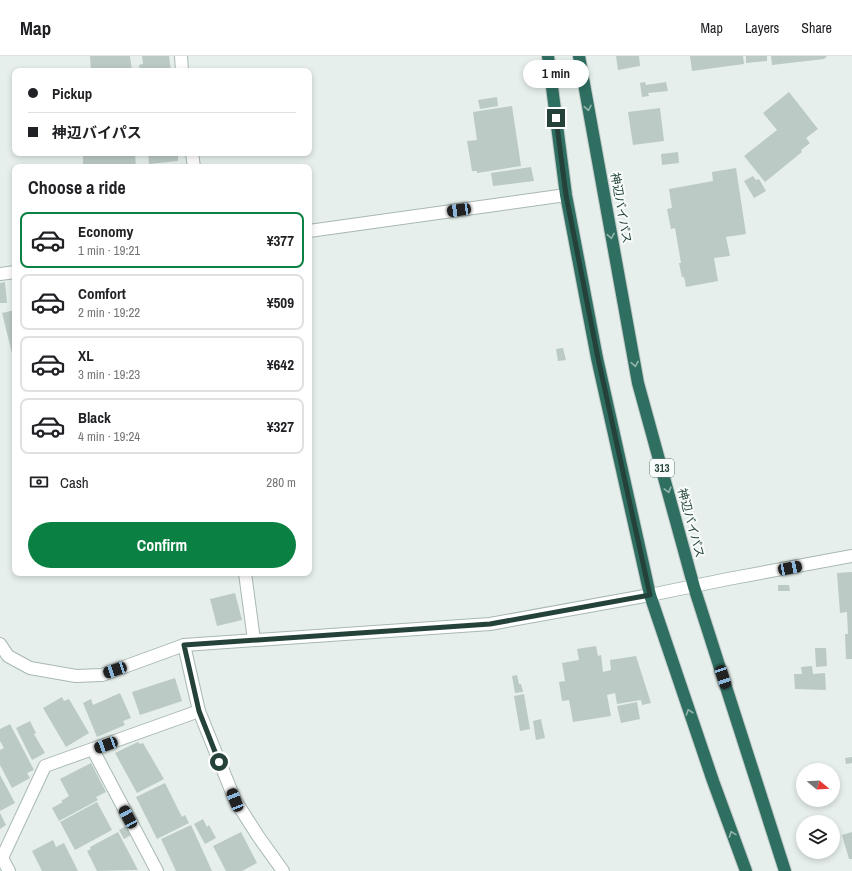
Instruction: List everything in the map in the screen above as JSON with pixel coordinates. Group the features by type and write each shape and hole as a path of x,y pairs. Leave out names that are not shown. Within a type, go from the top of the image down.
{"highway":[{"path":"548,56 566,195 598,358 650,595 712,780 746,871"},
{"name":"神辺バイパス","path":"579,56 638,383 694,587 785,871"}],"street":[{"path":"180,56 182,68"},
{"path":"312,231 566,195"},
{"path":"0,274 12,272"},
{"path":"0,644 8,656 30,668 76,676 102,675 184,645 490,624 694,587 852,556"},
{"path":"245,576 254,640"},
{"path":"184,645 199,711 235,800 283,871"},
{"path":"9,871 2,858 45,766 199,711"},
{"path":"93,750 157,871"}],"building":[{"path":"90,56 130,56 132,68 91,68"},
{"path":"142,56 169,56 171,68 140,68 139,65 143,64"},
{"path":"616,56 639,56 640,66 618,70"},
{"path":"690,56 743,56 744,64 692,71"},
{"path":"746,56 767,56 767,61 746,63"},
{"path":"771,56 827,56 824,59 772,65"},
{"path":"645,82 646,85 666,82 668,91 648,93 649,96 642,97 640,83"},
{"path":"789,92 818,129 806,138 810,143 801,150 802,152 765,182 744,156 777,130 763,113"},
{"path":"497,97 498,106 480,109 478,100"},
{"path":"512,106 521,166 477,173 477,171 472,171 467,141 477,140 473,112"},
{"path":"660,108 664,141 633,145 628,112"},
{"path":"678,152 679,163 662,165 661,154"},
{"path":"83,156 135,156 136,164 83,164"},
{"path":"148,156 178,156 178,161 149,164"},
{"path":"531,167 534,181 493,186 491,173"},
{"path":"736,168 746,234 726,237 730,256 714,258 718,281 686,287 679,263 681,263 675,228 671,229 667,209 672,208 669,189 713,181 712,172"},
{"path":"753,176 756,180 759,179 766,191 754,198 744,181"},
{"path":"5,282 7,303 0,303 0,283"},
{"path":"12,311 12,353 2,313"},
{"path":"563,348 566,360 558,361 556,349"},
{"path":"852,572 852,659 846,659 845,634 848,634 847,612 840,613 837,573"},
{"path":"778,585 789,585 790,591 778,591"},
{"path":"235,593 242,620 217,626 210,599"},
{"path":"596,646 598,656 601,655 603,672 611,670 610,660 636,656 651,703 642,705 641,700 617,704 615,693 607,695 611,716 573,722 569,700 562,701 559,682 565,681 562,663 579,660 577,649"},
{"path":"815,648 826,648 827,666 816,667"},
{"path":"812,666 813,674 825,673 826,690 795,689 794,674 802,674 801,667"},
{"path":"517,675 523,692 515,693 512,676"},
{"path":"175,678 182,701 140,715 132,692"},
{"path":"120,693 131,718 123,721 125,725 97,737 83,703 91,699 93,705"},
{"path":"524,694 530,729 520,731 514,696"},
{"path":"62,697 64,701 69,699 89,733 66,747 43,708"},
{"path":"637,702 640,719 621,723 617,706"},
{"path":"541,719 545,738 536,740 533,721"},
{"path":"30,721 36,733 34,734 45,753 32,760 16,728"},
{"path":"10,724 34,770 27,773 30,778 12,788 0,765 0,750 4,748 0,741 0,729"},
{"path":"138,742 140,744 143,743 164,779 137,793 115,753"},
{"path":"852,757 852,763 846,764 845,758"},
{"path":"91,763 106,792 96,797 98,800 59,821 52,808 63,802 61,801 69,796 60,779"},
{"path":"0,775 15,803 0,811"},
{"path":"165,783 182,817 185,815 189,823 157,839 136,797"},
{"path":"97,802 112,830 75,850 60,822"},
{"path":"0,813 6,825 0,829"},
{"path":"203,819 207,827 209,825 216,838 205,844 194,824"},
{"path":"191,825 212,871 176,871 161,839"},
{"path":"126,826 131,835 124,839 119,830"},
{"path":"118,832 138,870 97,871 87,851 91,849 90,847"},
{"path":"241,832 257,863 242,871 226,871 213,846"},
{"path":"852,832 852,859 849,859 842,835"},
{"path":"53,840 56,847 64,843 78,871 42,871 32,851"}],"route":[{"path":"219,762 199,711 184,645 490,624 650,595 598,358 566,195 556,118"}]}
